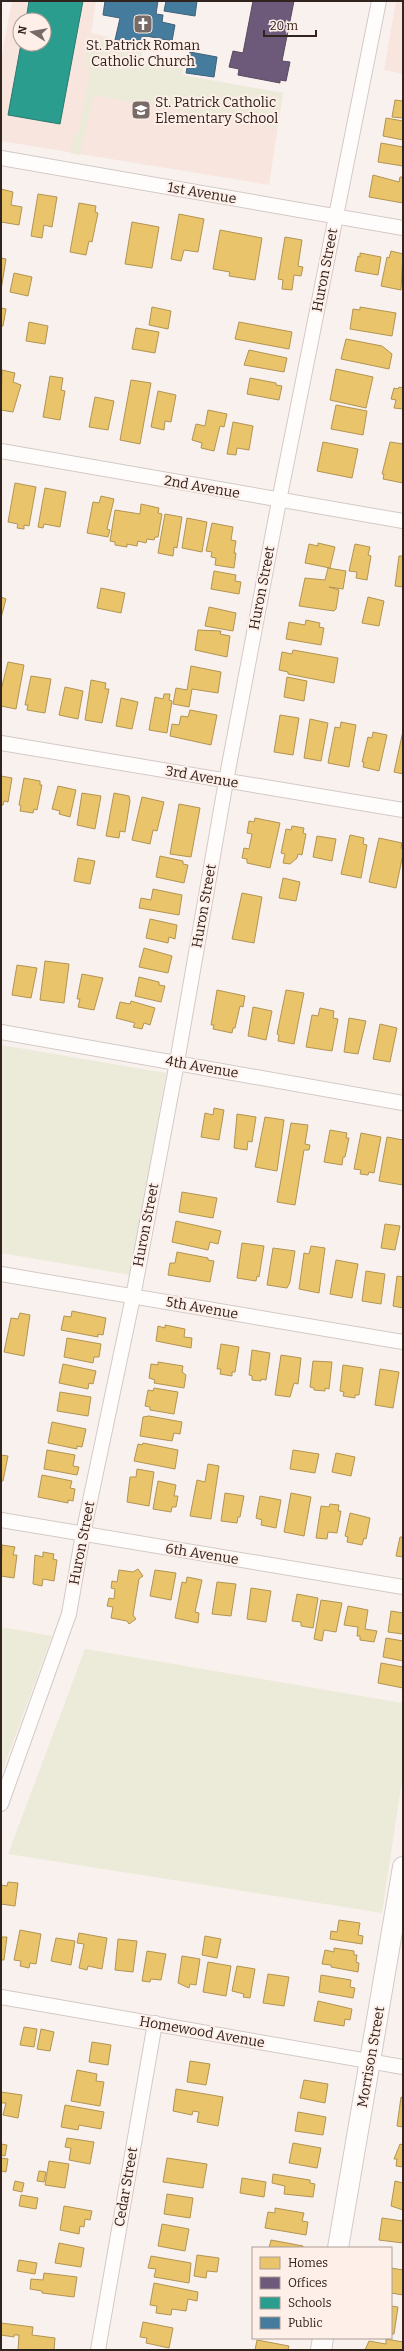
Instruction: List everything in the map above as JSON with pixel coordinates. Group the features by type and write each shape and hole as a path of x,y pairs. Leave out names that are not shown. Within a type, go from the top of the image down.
{"street":[{"name":"Huron Street","path":"1,1804 69,1614 83,1534 133,1297 177,1062 226,781 279,501 380,1"},
{"name":"1st Avenue","path":"1,158 403,228"},
{"name":"2nd Avenue","path":"1,451 279,501 403,521"},
{"name":"3rd Avenue","path":"1,743 403,810"},
{"name":"4th Avenue","path":"1,1032 403,1103"},
{"name":"5th Avenue","path":"1,1274 403,1342"},
{"name":"6th Avenue","path":"1,1520 403,1587"},
{"name":"Morrison Street","path":"338,2247 403,1867"},
{"name":"Homewood Avenue","path":"1,1997 403,2066"},
{"name":"Cedar Street","path":"98,2350 155,2023"},
{"path":"321,2350 323,2339"}],"shaded area":[{"name":"St. Patrick Catholic Elementary School","path":"12,1 96,1 91,33 108,37 115,47 122,51 130,50 135,44 143,47 141,61 183,68 182,75 283,93 269,185 1,141 1,60"},
{"path":"396,1 403,1 403,74 384,70"},
{"path":"108,37 122,50 130,50 135,44 143,47 141,61 183,68 182,75 283,93 277,128 94,95 80,155 70,153 74,134 79,131 90,71 86,70 88,62 85,61 88,44"},
{"path":"1,1045 166,1073 131,1275 1,1253"},
{"path":"1,1627 52,1636 1,1775"},
{"path":"85,1649 403,1703 403,1774 382,1913 8,1854"}],"building: Homes":[{"path":"395,100 403,101 403,118 392,117"},
{"path":"386,118 403,121 403,140 383,136"},
{"path":"381,143 403,147 403,166 378,162"},
{"path":"373,175 399,182 400,177 403,177 403,203 369,197"},
{"path":"1,189 13,192 11,205 22,207 19,225 1,222"},
{"path":"38,194 57,197 52,227 44,225 42,238 31,236"},
{"path":"79,203 96,206 95,212 98,213 92,242 89,241 86,255 70,252"},
{"path":"179,214 204,219 198,252 184,250 181,261 171,259"},
{"path":"132,222 159,227 152,268 125,264"},
{"path":"220,230 262,238 255,280 229,276 230,272 213,269"},
{"path":"285,237 302,240 298,266 303,267 301,276 294,275 292,290 282,289 283,280 278,279"},
{"path":"391,251 403,254 401,290 381,286 387,257 389,258"},
{"path":"360,253 381,257 378,275 355,271"},
{"path":"1,258 6,259 1,290"},
{"path":"14,273 32,277 28,296 10,292"},
{"path":"152,307 171,311 168,329 149,325"},
{"path":"360,307 396,313 392,336 350,329 353,309 360,310"},
{"path":"1,308 6,309 3,326 1,326"},
{"path":"29,322 48,326 45,344 26,341"},
{"path":"239,322 292,332 289,349 235,339"},
{"path":"136,328 159,332 155,353 132,349"},
{"path":"346,339 382,346 392,354 389,369 341,359"},
{"path":"249,350 287,358 284,372 244,365"},
{"path":"336,369 373,377 366,408 330,400"},
{"path":"2,370 15,373 13,382 21,385 13,412 1,410"},
{"path":"50,376 63,378 61,390 65,391 60,420 43,417"},
{"path":"250,378 276,383 276,385 282,386 279,400 247,394"},
{"path":"131,380 151,383 140,444 120,440"},
{"path":"399,387 403,388 403,409 394,408 396,400 391,399 394,388 398,389"},
{"path":"158,391 176,395 171,422 165,421 164,430 151,427"},
{"path":"95,397 114,401 108,430 89,427"},
{"path":"336,405 367,411 363,435 331,429"},
{"path":"208,410 227,414 224,427 220,426 214,451 201,448 202,443 192,440 196,424 205,426"},
{"path":"233,422 253,426 249,450 237,448 236,455 227,454"},
{"path":"323,442 358,449 352,478 317,471"},
{"path":"390,442 403,444 403,483 383,479 384,474 382,474"},
{"path":"15,483 36,487 29,526 24,525 24,529 17,528 18,524 8,522"},
{"path":"45,488 66,492 60,527 44,524 43,528 38,527"},
{"path":"101,496 114,499 107,529 110,530 108,537 87,533 93,502 99,503"},
{"path":"141,504 159,508 158,513 162,514 158,537 155,537 154,540 147,539 146,543 138,541 137,546 127,544 127,547 115,545 115,542 110,541 115,510 140,514"},
{"path":"165,514 182,517 177,548 174,547 173,556 158,553"},
{"path":"187,518 207,522 202,552 182,548"},
{"path":"212,523 233,527 231,540 236,541 234,568 215,565 216,558 211,557 212,552 206,551"},
{"path":"318,543 335,547 330,568 305,563 309,544 318,546"},
{"path":"355,544 370,547 368,555 371,556 367,580 356,578 357,572 349,571"},
{"path":"399,556 403,556 403,587 395,586"},
{"path":"328,568 346,571 343,589 329,587 339,590 336,609 334,611 299,606 305,578 325,580"},
{"path":"214,571 236,575 235,581 241,582 239,594 211,589"},
{"path":"101,588 125,593 121,613 97,608"},
{"path":"1,597 6,599 1,618"},
{"path":"368,597 384,601 379,626 362,623"},
{"path":"209,607 236,613 233,631 205,626"},
{"path":"306,620 320,623 319,627 324,628 321,645 286,639 289,622 305,625"},
{"path":"198,630 221,631 220,634 230,636 227,657 195,650"},
{"path":"293,650 338,658 334,683 288,674 288,672 279,670 282,652 292,654"},
{"path":"8,662 24,665 16,709 1,706 1,690"},
{"path":"191,666 221,672 218,693 192,689 189,707 173,704 176,688 187,690"},
{"path":"31,676 51,679 45,713 27,710 28,705 25,705"},
{"path":"287,677 307,681 304,701 284,697"},
{"path":"91,680 106,683 105,689 109,689 102,723 85,720"},
{"path":"65,687 83,691 78,719 59,715"},
{"path":"164,694 170,694 169,700 172,701 167,733 149,730 155,697 163,699"},
{"path":"121,698 138,702 132,729 116,726"},
{"path":"190,710 217,715 211,745 170,736 172,724 179,725 181,716 188,717"},
{"path":"280,715 299,718 293,755 274,752"},
{"path":"310,719 328,723 321,761 304,758"},
{"path":"341,722 356,725 349,767 328,763 335,727 340,728"},
{"path":"403,731 403,774 394,772"},
{"path":"373,732 387,735 379,771 363,767 364,762 362,762 368,737 372,738"},
{"path":"1,776 12,778 8,802 4,801 3,805 1,805"},
{"path":"24,778 40,781 40,785 42,785 37,810 34,809 33,813 20,811 21,806 19,805"},
{"path":"58,786 76,790 70,817 59,814 60,811 52,809"},
{"path":"82,793 101,796 95,829 77,825"},
{"path":"114,793 129,796 130,801 125,832 120,831 119,838 106,836"},
{"path":"142,797 164,802 157,831 153,830 150,844 132,840"},
{"path":"179,804 200,808 191,857 170,854"},
{"path":"255,818 280,823 270,868 247,863 247,859 242,858 244,848 249,849 252,834 247,833 249,821 254,822"},
{"path":"292,826 304,828 303,833 306,834 302,855 298,854 297,858 290,864 283,863 285,854 281,853 286,829 291,830"},
{"path":"350,835 364,838 363,844 367,845 361,878 341,874"},
{"path":"317,836 336,839 332,861 313,857"},
{"path":"379,838 402,843 401,848 403,849 403,854 396,888 369,882"},
{"path":"160,856 183,861 183,864 188,865 184,883 156,877"},
{"path":"78,858 95,861 90,884 74,881"},
{"path":"283,878 300,882 296,901 279,898"},
{"path":"153,889 182,895 179,915 139,908 141,898 151,900"},
{"path":"242,893 262,897 254,943 232,939"},
{"path":"150,919 177,925 175,939 169,937 168,943 146,938"},
{"path":"144,948 172,956 168,973 139,967"},
{"path":"45,961 69,964 64,1003 40,1000"},
{"path":"17,965 37,968 31,998 12,995"},
{"path":"82,974 103,978 94,1010 78,1007 80,999 77,999"},
{"path":"139,977 159,982 159,985 165,986 161,1002 135,996"},
{"path":"217,990 245,996 243,1007 240,1006 235,1028 233,1028 232,1033 213,1029 214,1025 211,1025"},
{"path":"286,990 304,993 294,1044 278,1041 279,1035 277,1034"},
{"path":"131,1001 155,1008 150,1025 144,1023 142,1029 133,1027 135,1023 116,1018 120,1002 130,1004"},
{"path":"253,1007 272,1011 266,1040 248,1036"},
{"path":"320,1008 334,1011 333,1018 338,1019 332,1051 306,1047 312,1015 318,1016"},
{"path":"349,1018 366,1021 358,1054 344,1052"},
{"path":"380,1024 397,1028 390,1062 373,1059"},
{"path":"214,1108 224,1110 219,1140 201,1137 205,1113 213,1115"},
{"path":"237,1114 256,1117 252,1142 248,1141 247,1150 234,1148"},
{"path":"265,1117 284,1120 277,1171 255,1167"},
{"path":"291,1123 308,1125 305,1144 310,1145 309,1150 304,1150 295,1205 277,1202"},
{"path":"330,1130 347,1133 346,1138 349,1138 342,1165 324,1162"},
{"path":"361,1133 381,1137 374,1173 369,1172 368,1175 360,1174 361,1170 354,1169"},
{"path":"387,1137 403,1140 403,1185 379,1181"},
{"path":"182,1192 217,1198 213,1218 179,1212"},
{"path":"176,1221 221,1231 218,1244 210,1242 208,1250 172,1242"},
{"path":"385,1224 400,1226 395,1250 381,1248"},
{"path":"242,1243 264,1246 259,1277 257,1276 256,1281 237,1278"},
{"path":"311,1246 325,1248 319,1293 299,1289 304,1253 309,1254"},
{"path":"273,1248 295,1251 290,1282 287,1288 267,1285"},
{"path":"177,1252 208,1258 208,1260 214,1261 210,1282 168,1275 170,1263 175,1263"},
{"path":"336,1260 358,1264 352,1298 330,1294"},
{"path":"366,1271 385,1274 381,1304 362,1301"},
{"path":"397,1276 403,1277 403,1308 393,1306"},
{"path":"72,1311 106,1318 103,1335 98,1334 98,1337 61,1330 64,1316 71,1317"},
{"path":"20,1313 30,1315 24,1356 4,1352 11,1318 18,1319"},
{"path":"165,1325 185,1329 184,1337 192,1338 191,1348 156,1341 158,1326 165,1328"},
{"path":"67,1338 101,1344 99,1357 94,1357 93,1363 64,1357"},
{"path":"221,1344 239,1347 235,1372 232,1372 232,1376 220,1374 221,1369 217,1369"},
{"path":"252,1350 270,1353 266,1380 252,1380 252,1376 249,1375"},
{"path":"281,1355 301,1358 298,1384 294,1383 290,1397 275,1395"},
{"path":"313,1361 332,1362 329,1389 325,1388 325,1391 314,1390 314,1388 310,1387"},
{"path":"158,1362 183,1366 182,1372 186,1375 184,1388 154,1383 155,1380 149,1378 151,1364 158,1365"},
{"path":"63,1364 96,1371 93,1384 89,1383 88,1389 59,1383"},
{"path":"343,1365 363,1368 359,1395 355,1395 355,1398 343,1396 344,1392 340,1391"},
{"path":"380,1369 399,1372 393,1408 375,1405"},
{"path":"154,1388 178,1392 174,1414 150,1410 150,1407 145,1406 148,1390 153,1391"},
{"path":"60,1392 91,1397 88,1416 57,1411"},
{"path":"149,1416 182,1422 180,1434 174,1433 172,1441 140,1436 143,1417"},
{"path":"52,1422 86,1429 82,1447 77,1446 77,1449 48,1443"},
{"path":"143,1443 178,1450 175,1469 134,1461 138,1444 142,1445"},
{"path":"47,1450 75,1455 73,1466 79,1467 77,1475 44,1469"},
{"path":"293,1450 319,1454 315,1473 290,1469"},
{"path":"336,1453 355,1457 351,1476 332,1472"},
{"path":"1,1455 8,1456 3,1481 1,1481"},
{"path":"208,1464 219,1466 211,1519 190,1516 197,1480 205,1482"},
{"path":"137,1469 154,1472 149,1506 127,1502 130,1477 136,1477"},
{"path":"42,1475 72,1481 70,1488 75,1489 73,1501 68,1500 68,1503 38,1497"},
{"path":"158,1481 176,1485 174,1496 178,1496 176,1507 172,1507 171,1512 153,1509"},
{"path":"225,1493 244,1496 240,1517 238,1517 237,1523 221,1521"},
{"path":"291,1493 311,1497 304,1536 284,1532"},
{"path":"260,1496 281,1500 276,1528 261,1525 262,1520 256,1518"},
{"path":"330,1504 339,1505 338,1511 341,1511 337,1533 328,1532 327,1539 316,1538 321,1506 329,1507"},
{"path":"350,1513 370,1518 366,1539 364,1538 362,1545 347,1542 348,1537 345,1536"},
{"path":"400,1537 403,1537 403,1557 396,1556"},
{"path":"2,1545 15,1547 13,1555 17,1555 14,1578 1,1576"},
{"path":"43,1552 54,1554 53,1559 57,1560 54,1581 43,1579 42,1586 33,1584 35,1555 43,1557"},
{"path":"138,1569 143,1576 139,1579 133,1615 136,1619 129,1624 127,1621 111,1618 113,1607 107,1606 109,1598 114,1599 115,1589 111,1588 112,1581 117,1582 119,1570 133,1572"},
{"path":"155,1570 176,1573 171,1600 150,1596"},
{"path":"187,1577 202,1580 195,1612 199,1613 198,1623 175,1618 182,1582 186,1583"},
{"path":"217,1582 236,1584 231,1616 212,1614"},
{"path":"251,1588 271,1591 266,1622 247,1619"},
{"path":"297,1594 318,1598 313,1628 301,1626 301,1622 292,1621"},
{"path":"321,1600 342,1603 336,1632 324,1630 322,1641 314,1639"},
{"path":"348,1606 368,1610 365,1629 377,1631 374,1642 360,1640 360,1636 357,1636 358,1627 344,1625"},
{"path":"391,1611 403,1613 403,1634 388,1632"},
{"path":"386,1638 403,1641 403,1661 383,1657"},
{"path":"381,1663 403,1667 403,1688 378,1683"},
{"path":"8,1882 18,1883 15,1906 1,1904 1,1885 7,1886"},
{"path":"339,1920 360,1923 358,1935 363,1936 362,1944 330,1939 331,1931 337,1932"},
{"path":"20,1930 41,1934 36,1964 30,1963 29,1968 20,1966 21,1961 14,1960"},
{"path":"79,1933 107,1938 102,1969 88,1966 87,1970 79,1968 84,1944 77,1943"},
{"path":"205,1936 221,1939 217,1958 202,1955"},
{"path":"1,1937 7,1937 4,1960 1,1960"},
{"path":"56,1938 75,1941 71,1965 51,1961"},
{"path":"118,1939 137,1941 133,1972 115,1970"},
{"path":"334,1948 354,1951 354,1955 357,1955 356,1962 359,1963 358,1972 322,1964 325,1950 334,1952"},
{"path":"147,1951 166,1954 161,1980 151,1979 150,1982 142,1981"},
{"path":"182,1956 200,1959 196,1985 190,1984 189,1988 178,1983"},
{"path":"208,1962 231,1966 226,1996 203,1992"},
{"path":"237,1966 255,1969 250,1998 243,1997 244,1994 232,1991"},
{"path":"268,1974 289,1977 284,2006 263,2003"},
{"path":"321,1975 351,1980 350,1987 355,1988 353,1998 319,1992"},
{"path":"318,2001 352,2009 350,2020 345,2019 344,2026 314,2021"},
{"path":"24,2027 37,2029 34,2047 20,2045"},
{"path":"41,2029 54,2032 50,2051 37,2049"},
{"path":"92,2042 111,2045 108,2065 89,2062"},
{"path":"190,2061 210,2064 206,2085 187,2082"},
{"path":"77,2070 97,2074 96,2081 104,2082 100,2106 71,2101"},
{"path":"304,2080 328,2084 325,2103 300,2098"},
{"path":"176,2089 223,2097 218,2126 197,2122 199,2112 193,2111 192,2115 173,2111"},
{"path":"1,2092 22,2095 18,2118 3,2115 6,2103 1,2103"},
{"path":"401,2097 403,2098 403,2127 397,2126"},
{"path":"65,2105 104,2112 101,2129 79,2125 78,2130 61,2127"},
{"path":"298,2112 326,2117 323,2135 295,2131"},
{"path":"67,2138 94,2142 90,2164 69,2160 71,2148 65,2147"},
{"path":"293,2143 321,2148 317,2168 289,2163"},
{"path":"1,2144 7,2145 5,2156 1,2155"},
{"path":"400,2144 403,2145 403,2167 396,2166 397,2159 394,2159"},
{"path":"1,2158 8,2159 6,2172 1,2171"},
{"path":"167,2158 207,2164 203,2188 163,2182"},
{"path":"49,2161 69,2164 65,2188 45,2185"},
{"path":"39,2171 46,2172 44,2182 37,2181"},
{"path":"273,2174 310,2180 310,2183 315,2184 313,2197 284,2194 285,2186 272,2183"},
{"path":"242,2178 266,2182 264,2197 240,2193"},
{"path":"15,2181 24,2183 22,2192 13,2190"},
{"path":"395,2181 403,2183 403,2210 391,2206"},
{"path":"167,2194 193,2198 190,2218 164,2214"},
{"path":"21,2195 38,2198 36,2209 19,2206"},
{"path":"64,2206 92,2211 90,2220 85,2219 84,2227 80,2226 79,2234 60,2230"},
{"path":"275,2208 304,2213 302,2221 308,2222 306,2235 265,2228 268,2212 275,2213"},
{"path":"382,2218 403,2221 403,2243 379,2240"},
{"path":"162,2224 189,2229 185,2251 158,2246"},
{"path":"271,2240 303,2246 303,2247 269,2247"},
{"path":"59,2243 84,2248 81,2267 55,2263"},
{"path":"197,2255 219,2258 217,2272 207,2271 206,2278 194,2276"},
{"path":"151,2256 191,2263 189,2283 154,2277 156,2269 148,2268"},
{"path":"19,2260 37,2263 35,2274 17,2271"},
{"path":"392,2268 403,2270 403,2295 392,2293"},
{"path":"44,2273 77,2277 74,2297 42,2293 42,2291 30,2289 31,2279 43,2280"},
{"path":"154,2283 198,2292 197,2301 188,2299 186,2311 172,2309 171,2315 156,2313 157,2306 150,2305"},
{"path":"392,2306 398,2307 394,2334 392,2334"},
{"path":"143,2322 173,2328 169,2348 146,2343 147,2338 140,2337"},
{"path":"1,2323 33,2327 32,2335 55,2338 54,2350 18,2350 19,2335 14,2335 14,2337 1,2335"},
{"path":"386,2339 403,2342 403,2350 365,2350 369,2341 386,2344"},
{"path":"257,2340 289,2346 288,2350 255,2350"}],"building: Offices":[{"path":"253,1 294,1 282,61 290,62 286,81 280,80 280,83 238,75 239,69 229,67 233,51 243,53"}],"building: Schools":[{"path":"29,1 83,1 60,124 8,115 20,52 52,52 52,12 27,12"}],"building: Public":[{"name":"St. Patrick Roman Catholic Church","path":"105,1 158,1 156,14 163,15 162,22 175,25 172,41 146,36 145,42 134,39 133,44 115,40 120,18 103,15"},
{"path":"166,1 197,1 195,16 164,11"},
{"path":"190,52 217,57 214,77 186,73"}],"place":[{"name":"St. Patrick Roman Catholic Church","path":"143,24"},
{"name":"St. Patrick Catholic Elementary School","path":"141,110"}]}
